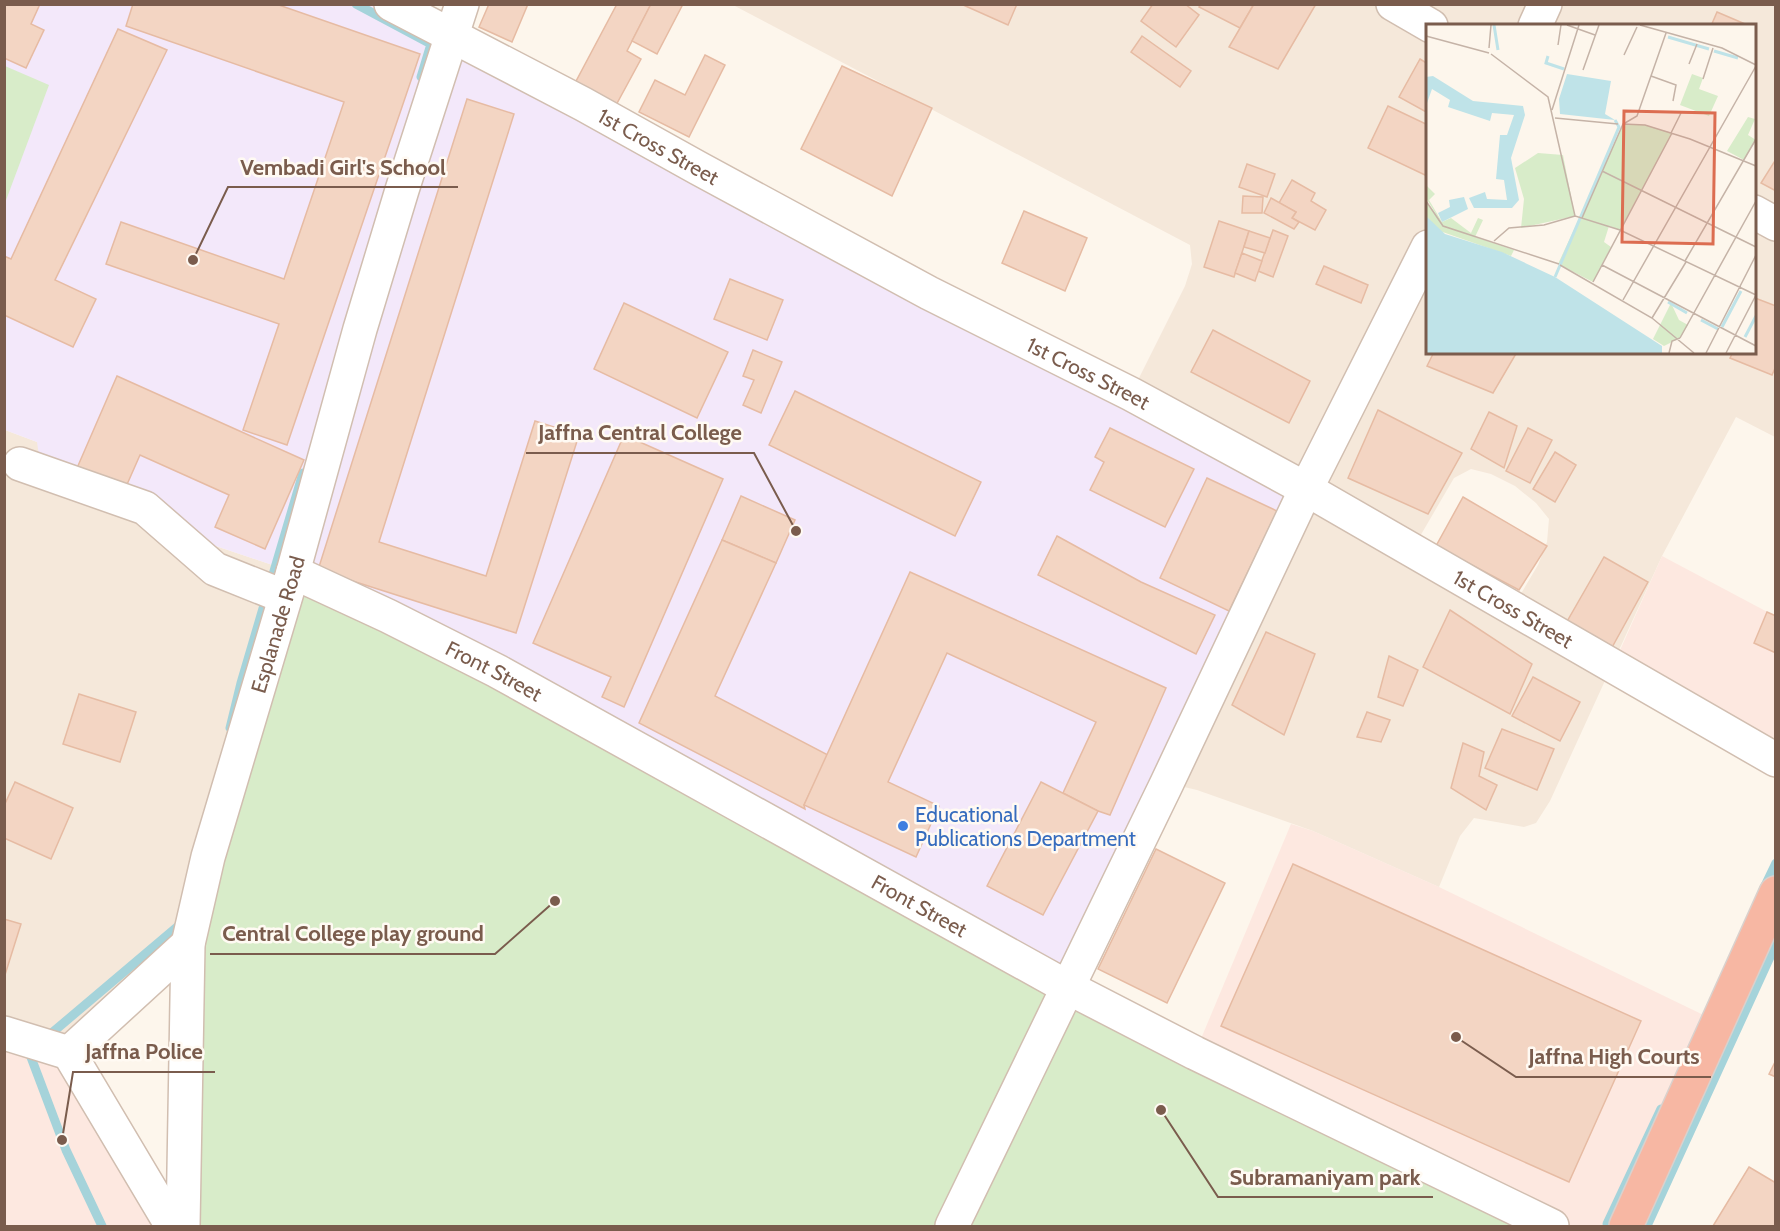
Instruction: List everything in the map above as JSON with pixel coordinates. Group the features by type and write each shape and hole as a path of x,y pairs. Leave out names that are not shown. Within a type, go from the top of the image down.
{"highway":[{"path":"1626,1227 1776,893"}],"street":[{"name":"1st Cross Street","path":"391,4 583,104 929,293 1131,394 1306,489 1776,760"},
{"name":"Esplanade Road","path":"183,1227 188,944 211,846 289,585 363,318 462,4"},
{"path":"1393,4 1428,24"},
{"path":"1537,24 1545,4"},
{"path":"1756,213 1776,224"},
{"path":"952,1227 1167,783 1306,489 1426,251"},
{"name":"Front Street","path":"20,464 145,508 215,569 289,585 388,616 498,671 1067,987 1195,1053 1552,1227"},
{"path":"172,1227 38,1043 188,944"}],"shaded area":[{"path":"391,4 1306,489 1067,987 293,572 192,538 40,463 37,442 5,430 5,5"},
{"path":"733,5 1775,5 1775,437 1736,417 1662,556 1550,801 1536,823 1524,827 1474,818 1460,836 1439,887 1313,831 1197,790 1167,783 1131,394 1185,286 1192,264 1190,245","holes":["1471,469 1491,474 1515,486 1536,503 1549,519 1547,542 1538,565 1513,607 1412,550 1454,478"]},
{"path":"5,430 37,442 192,538 293,572 188,944 69,1053 5,1033"},
{"path":"1662,556 1775,616 1775,760 1613,666"},
{"path":"1291,824 1313,831 1439,887 1718,1022 1626,1226 1552,1226 1195,1053"},
{"path":"4,1033 69,1053 172,1226 5,1226"}],"green space":[{"path":"5,66 49,85 5,203"},
{"path":"293,572 1552,1226 183,1226 188,944"}],"building":[{"path":"4,4 40,4 31,24 44,30 26,68 4,58"},
{"path":"133,4 276,4 420,54 287,445 243,430 279,324 106,264 121,222 284,279 344,102 126,26"},
{"path":"489,4 528,4 512,42 479,27"},
{"path":"617,4 651,4 627,51 641,59 615,107 574,85"},
{"path":"651,4 683,4 657,54 632,41"},
{"path":"961,4 1017,4 1008,25"},
{"path":"1153,4 1185,4 1199,15 1176,47 1141,21"},
{"path":"1201,4 1254,4 1240,28 1199,7"},
{"path":"1254,4 1316,4 1278,69 1229,47"},
{"path":"1717,12 1745,24 1712,24"},
{"path":"118,29 167,50 55,280 96,299 73,347 4,315 4,256 11,259"},
{"path":"1142,36 1191,71 1180,87 1131,52"},
{"path":"705,55 725,65 689,137 639,112 655,80 685,95"},
{"path":"1420,59 1426,63 1426,112 1399,97"},
{"path":"842,66 932,108 892,196 801,149"},
{"path":"467,99 514,114 379,542 486,576 535,421 579,435 516,633 318,570"},
{"path":"1388,106 1426,124 1426,173 1425,175 1368,148"},
{"path":"1776,159 1776,191 1761,183"},
{"path":"1247,164 1275,174 1267,197 1239,187"},
{"path":"1292,180 1315,193 1311,201 1326,210 1315,230 1292,218 1296,212 1279,203"},
{"path":"1243,196 1263,197 1262,213 1242,213"},
{"path":"1271,198 1296,212 1292,218 1299,222 1294,229 1264,213"},
{"path":"1024,211 1087,238 1065,291 1002,263"},
{"path":"1219,221 1249,231 1234,277 1204,267"},
{"path":"1273,230 1288,236 1273,277 1258,271"},
{"path":"1249,231 1270,238 1265,253 1244,247"},
{"path":"1242,253 1262,261 1255,281 1235,273"},
{"path":"1324,266 1368,285 1361,303 1316,284"},
{"path":"730,279 783,300 767,340 714,319"},
{"path":"1756,298 1776,306 1776,366 1772,375 1730,358 1732,354 1756,354"},
{"path":"624,303 728,352 697,418 594,369"},
{"path":"1213,330 1310,381 1289,423 1191,372"},
{"path":"753,350 782,362 761,413 743,405 754,380 743,376"},
{"path":"1433,354 1516,354 1493,393 1427,366"},
{"path":"117,376 304,460 265,549 215,527 229,495 140,455 125,489 77,468"},
{"path":"795,391 981,482 955,536 769,445"},
{"path":"1378,410 1462,453 1428,514 1348,478"},
{"path":"1489,412 1517,426 1504,468 1471,449"},
{"path":"1110,428 1194,469 1165,527 1090,490 1104,462 1095,457"},
{"path":"1528,428 1552,440 1530,483 1506,471"},
{"path":"624,435 723,479 624,707 602,697 611,677 533,643"},
{"path":"1555,452 1576,465 1555,502 1533,489"},
{"path":"1207,478 1277,511 1229,611 1160,578"},
{"path":"741,496 795,520 776,563 722,540"},
{"path":"1463,497 1547,546 1519,590 1436,546"},
{"path":"1057,536 1141,582 1215,615 1196,654 1038,575"},
{"path":"722,540 776,563 715,696 828,755 804,805 805,809 639,723"},
{"path":"1604,557 1648,582 1610,651 1565,625"},
{"path":"910,572 1166,688 1110,815 1063,793 1096,722 947,653 888,782 939,806 916,857 804,805"},
{"path":"1450,610 1532,664 1510,714 1423,667"},
{"path":"1767,612 1776,616 1776,653 1754,643"},
{"path":"1266,632 1315,654 1284,735 1232,705"},
{"path":"1389,656 1418,670 1403,706 1378,697"},
{"path":"1533,677 1580,702 1560,741 1512,716"},
{"path":"79,694 136,712 120,762 63,744"},
{"path":"1367,712 1390,720 1381,742 1357,737"},
{"path":"1502,729 1554,749 1537,790 1485,768"},
{"path":"1463,743 1484,752 1479,776 1497,785 1486,810 1451,788"},
{"path":"15,782 73,808 51,859 4,838 4,806"},
{"path":"1041,782 1098,811 1043,915 987,886"},
{"path":"1156,849 1225,883 1167,1003 1098,969"},
{"path":"1293,864 1641,1021 1569,1182 1221,1026"},
{"path":"4,919 21,924 4,978"},
{"path":"1776,1060 1776,1077 1769,1074"},
{"path":"1749,1167 1776,1183 1776,1226 1713,1226"}],"waterway":[{"path":"356,4 431,44 421,77"},
{"path":"230,728 241,683 303,473"},
{"path":"1763,890 1776,863"},
{"path":"47,1037 183,922"},
{"path":"1647,1226 1776,944"},
{"path":"26,1051 29,1052 66,1150 102,1226"},
{"path":"1607,1224 1661,1109"}],"place":[{"name":"Vembadi Girl's School","path":"193,260"},
{"name":"Jaffna Central College","path":"796,531"},
{"name":"Educational Publications Department","path":"903,826"},
{"name":"Central College play ground","path":"555,901"},
{"name":"Jaffna High Courts","path":"1456,1037"},
{"name":"Subramaniyam park","path":"1161,1110"},
{"name":"Jaffna Police","path":"62,1140"}]}
